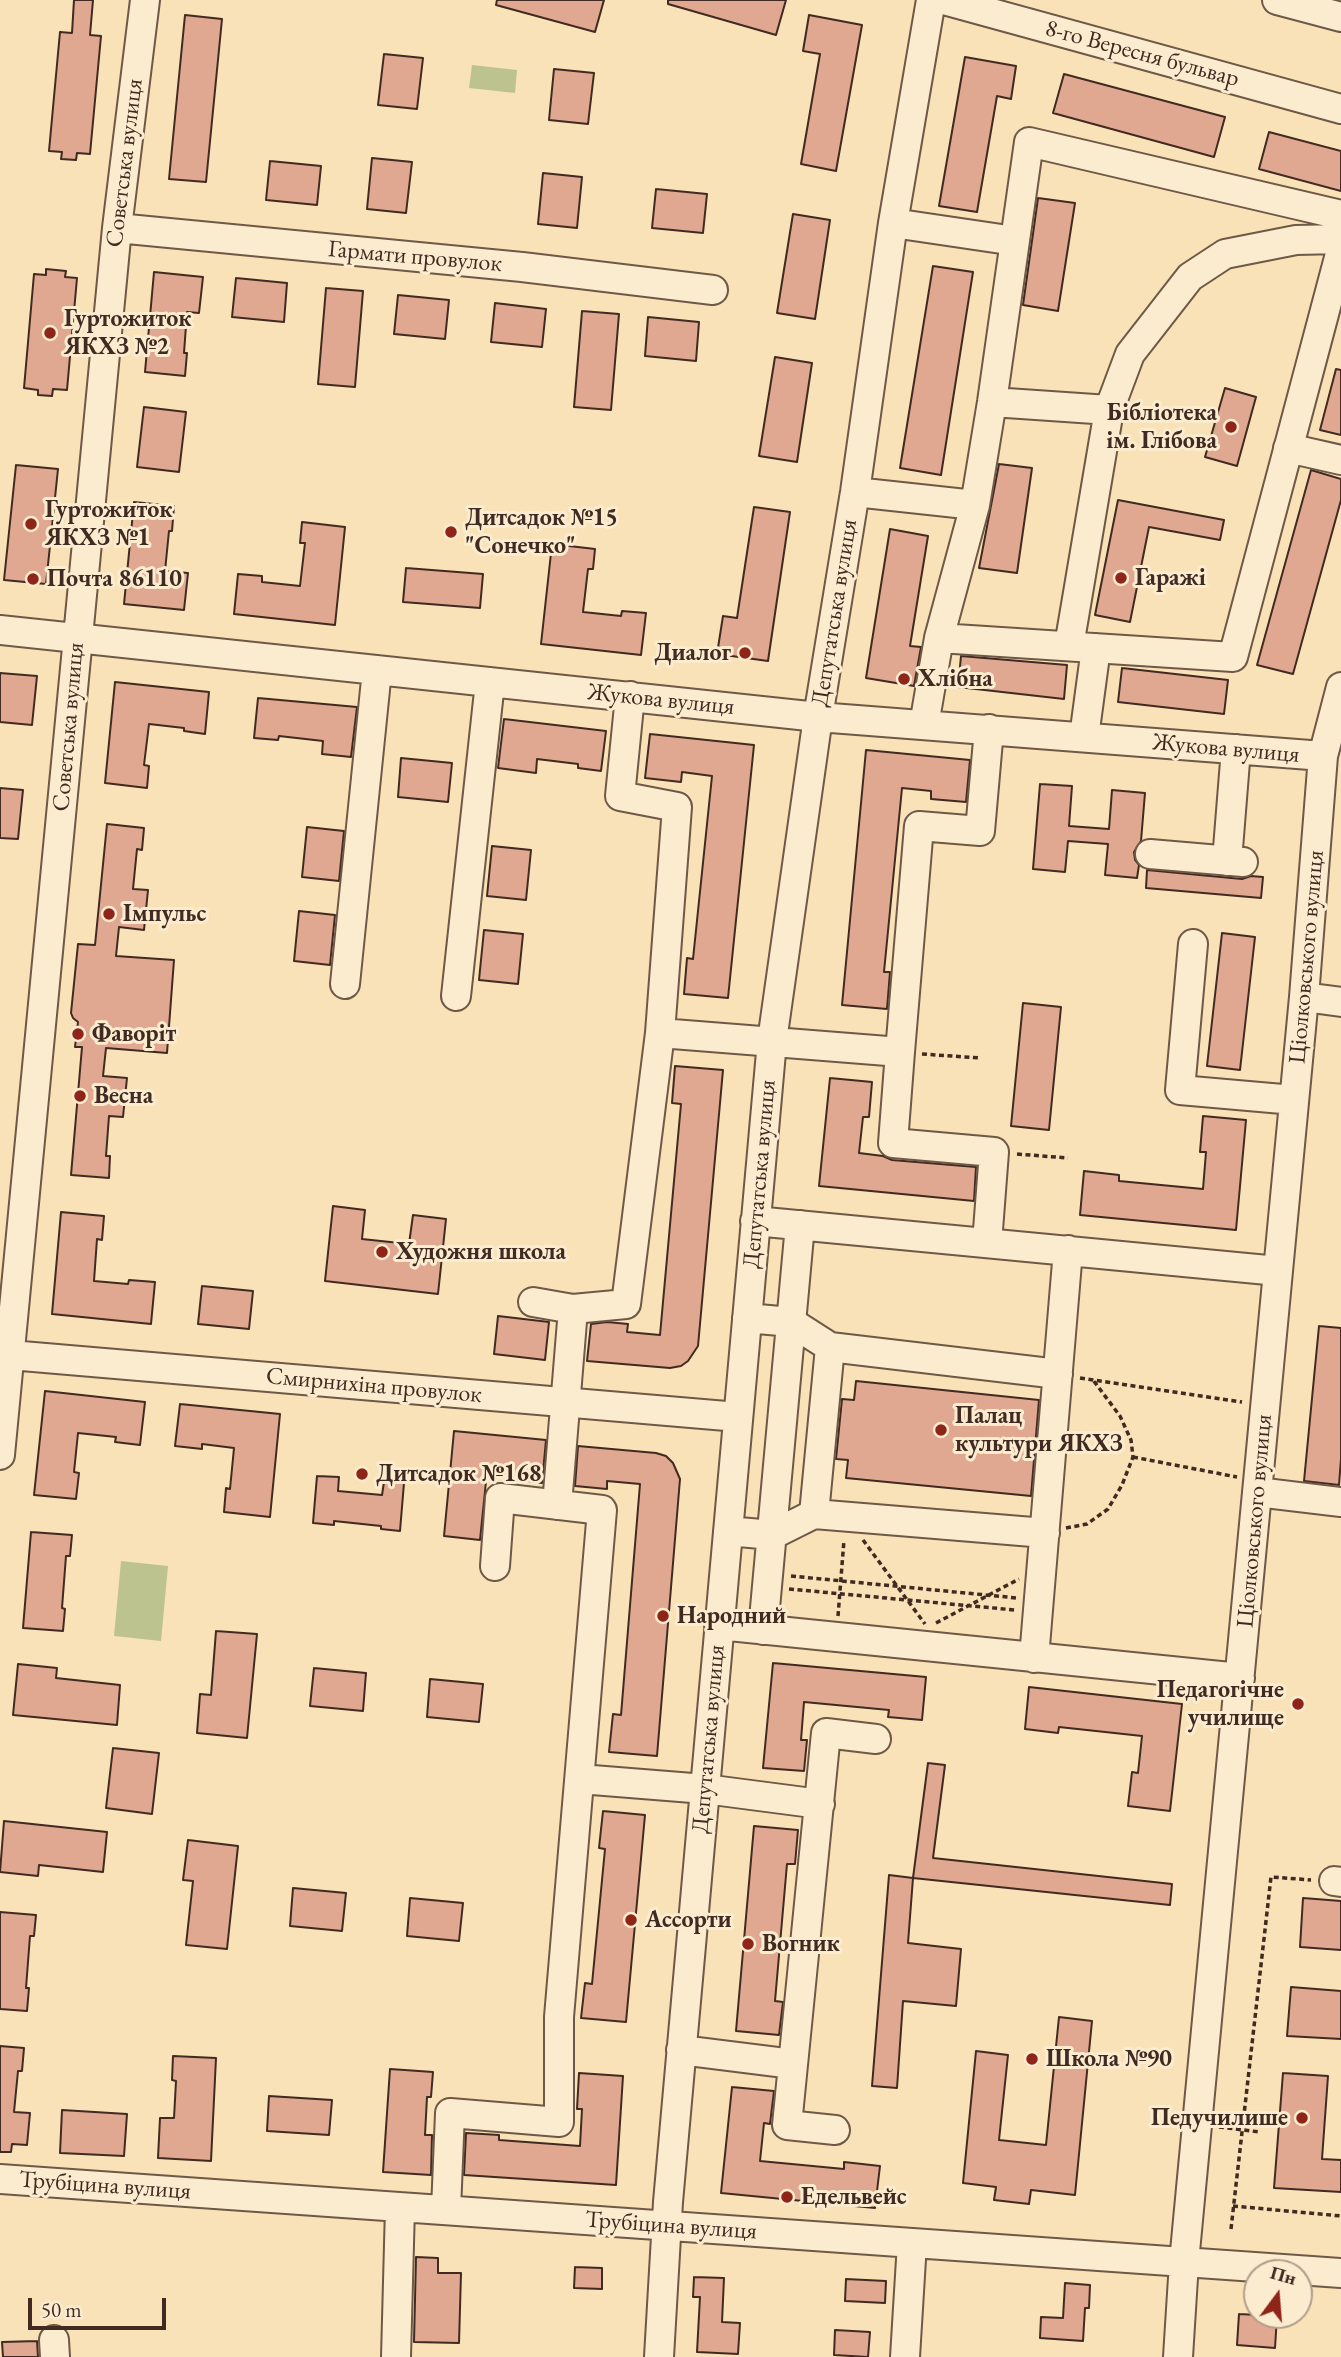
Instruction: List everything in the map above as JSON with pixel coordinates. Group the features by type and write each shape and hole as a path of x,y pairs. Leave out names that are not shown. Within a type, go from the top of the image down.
{"street":[{"name":"Советська вулиця","path":"0,1455 117,228 145,0"},
{"name":"Депутатська вулиця","path":"659,2357 666,2225 681,2050 772,1041 818,717 931,0"},
{"name":"8-го Вересня бульвар","path":"944,0 1341,109"},
{"path":"1278,0 1341,17"},
{"path":"924,725 939,638 975,505 1029,142 1341,215"},
{"path":"894,223 1015,241"},
{"name":"Гармати провулок","path":"117,228 522,267 713,290"},
{"path":"1084,737 1082,647 1109,410 1130,354 1189,277 1225,254 1296,240 1341,239"},
{"path":"939,638 1233,657 1341,250"},
{"path":"992,402 1109,410"},
{"path":"1288,448 1341,460"},
{"path":"855,492 975,505"},
{"name":"Жукова вулиця","path":"0,630 818,717 1323,756"},
{"path":"345,984 377,670"},
{"path":"456,996 490,681"},
{"name":"Ціолковського вулиця","path":"1178,2357 1184,2262 1304,998 1323,756 1341,687"},
{"path":"533,1302 573,1309 626,1304 660,1033 677,807 620,796 630,696"},
{"path":"987,1243 994,1152 893,1143 919,826 980,831 989,729"},
{"path":"1150,854 1236,861 1236,749"},
{"path":"1193,944 1180,1090 1294,1100"},
{"path":"1304,998 1341,1002"},
{"path":"660,1033 900,1052"},
{"path":"755,1221 1278,1271"},
{"path":"764,1630 800,1225"},
{"path":"1034,1658 1068,1250"},
{"path":"557,1505 573,1309"},
{"path":"747,1318 791,1322 830,1347 1058,1374"},
{"path":"814,1514 830,1347"},
{"name":"Смирнихіна провулок","path":"10,1355 738,1417"},
{"path":"1258,1487 1341,1502"},
{"path":"446,2210 450,2113 559,2122 559,2017 602,1510 500,1497 495,1566"},
{"path":"728,1531 772,1535 814,1514 1045,1533"},
{"path":"719,1625 1240,1678"},
{"path":"835,2130 787,2125 826,1733 876,1739"},
{"path":"580,1779 705,1789 820,1804"},
{"path":"681,2050 793,2064"},
{"name":"Трубіцина вулиця","path":"0,2179 1341,2273"},
{"path":"396,2357 400,2207"},
{"path":"905,2357 912,2243"}],"path":[{"path":"900,1052 980,1058"},
{"path":"994,1152 1068,1158"},
{"path":"1058,1374 1265,1406"},
{"path":"1045,1533 1087,1524 1108,1509 1122,1485 1133,1457 1131,1440 1121,1416 1093,1380"},
{"path":"1133,1457 1258,1487"},
{"path":"836,1637 846,1516"},
{"path":"846,1516 928,1627 1042,1566"},
{"path":"768,1581 841,1581 987,1595 1039,1606"},
{"path":"768,1581 839,1594 968,1606 1039,1606"},
{"path":"1231,2229 1271,1877 1338,1881"},
{"path":"1219,2127 1260,2132"},
{"path":"1233,2206 1341,2216"}],"green space":[{"path":"472,65 517,70 515,93 469,88"},
{"path":"121,1561 168,1566 161,1641 114,1636"}],"building":[{"path":"74,0 93,0 90,35 101,36 90,154 77,153 76,160 61,159 62,152 49,151 60,32 72,33"},
{"path":"497,0 604,0 595,32 496,5"},
{"path":"668,0 786,0 776,35 668,4"},
{"path":"185,15 222,19 206,182 169,179"},
{"path":"809,15 862,25 836,171 801,164 820,54 803,51"},
{"path":"384,54 423,58 417,109 378,105"},
{"path":"965,57 1016,66 1011,99 997,96 977,212 939,206"},
{"path":"554,69 594,73 588,124 549,120"},
{"path":"1064,74 1225,117 1214,157 1053,113"},
{"path":"1269,132 1341,151 1341,191 1259,169"},
{"path":"372,158 412,162 406,213 367,209"},
{"path":"270,161 321,166 317,205 266,200"},
{"path":"543,173 582,177 577,228 538,224"},
{"path":"656,189 707,194 703,233 652,228"},
{"path":"1038,198 1075,203 1058,311 1023,305"},
{"path":"793,214 830,220 815,319 777,313"},
{"path":"933,266 973,272 941,475 900,468"},
{"name":"Гуртожиток ЯКХЗ №2","path":"46,269 66,271 65,277 77,278 67,390 53,389 52,396 38,395 38,390 24,388 34,274 46,275"},
{"path":"154,272 203,277 199,313 187,312 185,376 145,372"},
{"path":"236,278 287,283 284,322 232,317"},
{"path":"326,288 363,291 355,387 318,384"},
{"path":"398,295 449,300 445,339 394,334"},
{"path":"495,303 546,309 542,347 491,342"},
{"path":"582,311 619,314 611,410 574,407"},
{"path":"648,317 699,322 696,361 645,356"},
{"path":"775,357 812,363 797,462 759,456"},
{"path":"1336,369 1341,370 1341,435 1320,430"},
{"name":"Бібліотека ім. Глібова","path":"1225,388 1256,397 1237,466 1205,457"},
{"path":"144,407 186,412 179,472 137,467"},
{"path":"999,464 1032,468 1017,573 979,568"},
{"name":"Гуртожиток ЯКХЗ №1","path":"16,465 58,469 46,584 4,580"},
{"path":"1311,470 1341,479 1341,500 1293,674 1257,665"},
{"name":"Гаражі","path":"1118,500 1224,520 1220,540 1149,527 1130,622 1095,615"},
{"path":"134,502 174,506 165,571 188,573 184,610 124,604"},
{"path":"754,507 790,512 768,661 717,654 723,616 737,618"},
{"path":"302,522 345,527 335,625 234,614 238,574 262,576 262,582 300,586 305,543 300,543"},
{"path":"890,529 928,536 910,646 921,647 914,686 866,678"},
{"path":"552,544 595,549 593,569 588,569 583,612 621,616 622,611 646,613 641,655 541,644"},
{"path":"406,568 483,574 480,608 403,602"},
{"path":"961,656 1067,665 1064,699 958,687"},
{"path":"1122,668 1228,680 1224,714 1118,702"},
{"path":"0,673 37,676 32,725 0,722"},
{"path":"115,682 209,692 205,734 184,731 184,728 149,724 144,765 149,766 147,788 105,783"},
{"path":"258,698 357,707 351,757 322,754 323,741 279,736 278,740 254,738"},
{"path":"504,719 606,731 601,771 578,768 578,764 537,759 536,773 498,768"},
{"path":"650,734 754,745 728,998 684,994 687,958 693,959 712,776 682,772 681,782 645,778"},
{"path":"866,750 970,760 966,802 931,799 931,791 902,788 884,972 890,972 887,1009 842,1005"},
{"path":"401,758 452,763 448,802 398,797"},
{"path":"1040,784 1072,786 1069,826 1109,829 1112,790 1145,793 1141,841 1134,852 1139,865 1137,878 1105,875 1108,844 1068,841 1065,872 1033,869"},
{"path":"0,788 23,790 18,839 0,838"},
{"path":"107,824 144,828 142,850 137,849 133,889 148,890 144,930 119,927 116,956 174,960 167,1053 106,1048 103,1076 127,1078 123,1117 109,1116 106,1156 110,1156 109,1178 71,1175 82,1047 75,1047 78,1022 71,1013 78,944 95,945"},
{"path":"307,827 344,831 339,881 302,877"},
{"path":"492,846 531,850 526,900 487,896"},
{"path":"1147,870 1242,879 1251,876 1263,877 1261,898 1146,888"},
{"path":"299,911 335,915 330,965 294,961"},
{"path":"484,930 523,934 518,984 479,980"},
{"path":"1222,933 1255,937 1240,1070 1207,1066"},
{"path":"1023,1003 1061,1007 1049,1130 1011,1126"},
{"path":"675,1066 723,1070 698,1346 688,1361 681,1366 670,1368 587,1361 591,1324 628,1324 627,1332 660,1335 681,1104 672,1103"},
{"path":"830,1078 872,1082 869,1117 863,1117 859,1153 892,1160 976,1167 974,1201 819,1186"},
{"path":"1203,1116 1246,1120 1236,1230 1080,1215 1084,1171 1119,1175 1119,1181 1203,1189 1206,1152 1200,1152"},
{"path":"333,1206 365,1210 362,1239 409,1244 413,1215 446,1219 438,1294 325,1281"},
{"path":"61,1212 104,1216 102,1240 97,1239 94,1281 128,1284 129,1280 155,1282 151,1324 52,1314"},
{"path":"202,1286 253,1291 249,1329 198,1324"},
{"path":"498,1316 549,1322 545,1360 494,1354"},
{"path":"1319,1326 1341,1328 1339,1485 1304,1481"},
{"name":"Палац культури ЯКХЗ","path":"856,1381 1039,1400 1031,1496 846,1478 848,1460 836,1459 842,1399 854,1400"},
{"path":"45,1391 145,1402 140,1445 115,1442 116,1437 78,1433 74,1472 79,1473 76,1499 34,1495"},
{"path":"180,1404 280,1414 270,1517 224,1512 226,1488 230,1489 234,1448 202,1444 202,1449 175,1446"},
{"path":"454,1431 546,1440 542,1483 521,1480 521,1476 487,1472 480,1540 444,1536"},
{"path":"578,1446 666,1456 673,1463 680,1479 657,1756 609,1752 613,1714 621,1715 640,1484 607,1481 607,1489 575,1486"},
{"path":"317,1476 339,1477 338,1491 382,1495 384,1482 404,1483 400,1531 334,1521 334,1525 313,1523"},
{"path":"31,1532 72,1535 70,1556 66,1556 63,1631 23,1628"},
{"path":"216,1631 257,1634 247,1738 197,1733 200,1694 211,1695"},
{"path":"773,1663 926,1677 922,1720 888,1717 889,1710 804,1702 801,1740 807,1740 804,1771 763,1768"},
{"path":"18,1664 57,1668 56,1678 120,1685 117,1725 13,1715"},
{"path":"314,1668 366,1673 363,1711 310,1706"},
{"path":"430,1679 483,1684 479,1722 427,1717"},
{"path":"1029,1687 1182,1704 1170,1811 1128,1806 1132,1772 1138,1773 1142,1736 1059,1727 1058,1733 1025,1729"},
{"path":"113,1748 159,1753 152,1814 106,1808"},
{"path":"928,1763 945,1765 933,1858 1172,1884 1170,1905 913,1878"},
{"path":"603,1811 645,1815 626,2022 581,2018 585,1983 592,1984 605,1849 599,1848"},
{"path":"4,1821 107,1832 103,1872 39,1865 38,1876 0,1872"},
{"path":"754,1826 798,1830 795,1864 787,1864 775,2001 783,2002 779,2035 736,2031"},
{"path":"188,1840 238,1846 227,1949 186,1945 193,1881 183,1880"},
{"path":"889,1875 913,1878 908,1943 961,1949 956,2006 903,2001 897,2088 872,2086"},
{"path":"293,1888 346,1893 342,1931 290,1926"},
{"path":"410,1898 463,1903 459,1941 407,1936"},
{"path":"1303,1898 1341,1901 1341,1950 1300,1947"},
{"path":"0,1912 36,1915 34,1936 30,1936 27,2011 0,2009"},
{"path":"1291,1987 1341,1991 1341,2039 1287,2036"},
{"path":"1059,2017 1092,2021 1075,2195 1031,2190 1029,2204 994,2200 996,2187 963,2183 976,2051 1008,2055 999,2140 1046,2145"},
{"path":"0,2046 24,2048 22,2071 18,2071 14,2112 30,2113 27,2145 12,2144 11,2152 0,2152"},
{"path":"173,2056 216,2058 211,2161 158,2158 160,2118 174,2118 176,2081 172,2080"},
{"path":"390,2069 433,2072 431,2097 427,2097 425,2135 432,2135 431,2175 383,2172"},
{"path":"579,2073 623,2076 616,2185 464,2175 466,2133 499,2135 499,2140 580,2146 582,2109 577,2109"},
{"name":"Педучилише","path":"1283,2073 1328,2076 1322,2159 1341,2160 1341,2192 1274,2188"},
{"path":"732,2087 774,2091 770,2124 764,2123 760,2161 844,2169 844,2162 880,2166 875,2208 721,2193"},
{"path":"269,2096 332,2100 329,2135 267,2131"},
{"path":"62,2110 127,2114 124,2156 60,2153"},
{"path":"416,2257 438,2258 438,2273 461,2273 459,2343 414,2342"},
{"path":"575,2267 602,2268 602,2289 574,2288"},
{"path":"694,2277 724,2278 722,2322 740,2323 738,2354 697,2352 700,2297 693,2297"},
{"path":"846,2279 886,2281 885,2303 845,2301"},
{"path":"1065,2283 1090,2285 1089,2308 1085,2308 1083,2341 1040,2338 1041,2317 1063,2318"},
{"path":"1239,2314 1243,2314 1243,2329 1276,2329 1275,2348 1237,2345"},
{"path":"835,2330 870,2332 868,2357 834,2355"},
{"path":"37,2341 38,2357 3,2357 2,2342"}],"place":[{"name":"Гуртожиток ЯКХЗ №2","path":"50,333"},
{"name":"Бібліотека ім. Глібова","path":"1231,427"},
{"name":"Гуртожиток ЯКХЗ №1","path":"31,524"},
{"name":"Дитсадок №15 \"Сонечко\"","path":"451,532"},
{"name":"Гаражі","path":"1121,578"},
{"name":"Почта 86110","path":"33,579"},
{"name":"Диалог","path":"745,653"},
{"name":"Хлібна","path":"904,679"},
{"name":"Імпульс","path":"109,914"},
{"name":"Фаворіт","path":"78,1034"},
{"name":"Весна","path":"80,1096"},
{"name":"Художня школа","path":"382,1252"},
{"name":"Палац культури ЯКХЗ","path":"941,1430"},
{"name":"Дитсадок №168","path":"362,1474"},
{"name":"Народний","path":"663,1616"},
{"name":"Педагогічне училище","path":"1298,1704"},
{"name":"Ассорти","path":"631,1920"},
{"name":"Вогник","path":"748,1944"},
{"name":"Школа №90","path":"1032,2059"},
{"name":"Педучилише","path":"1302,2118"},
{"name":"Едельвейс","path":"787,2197"}]}
